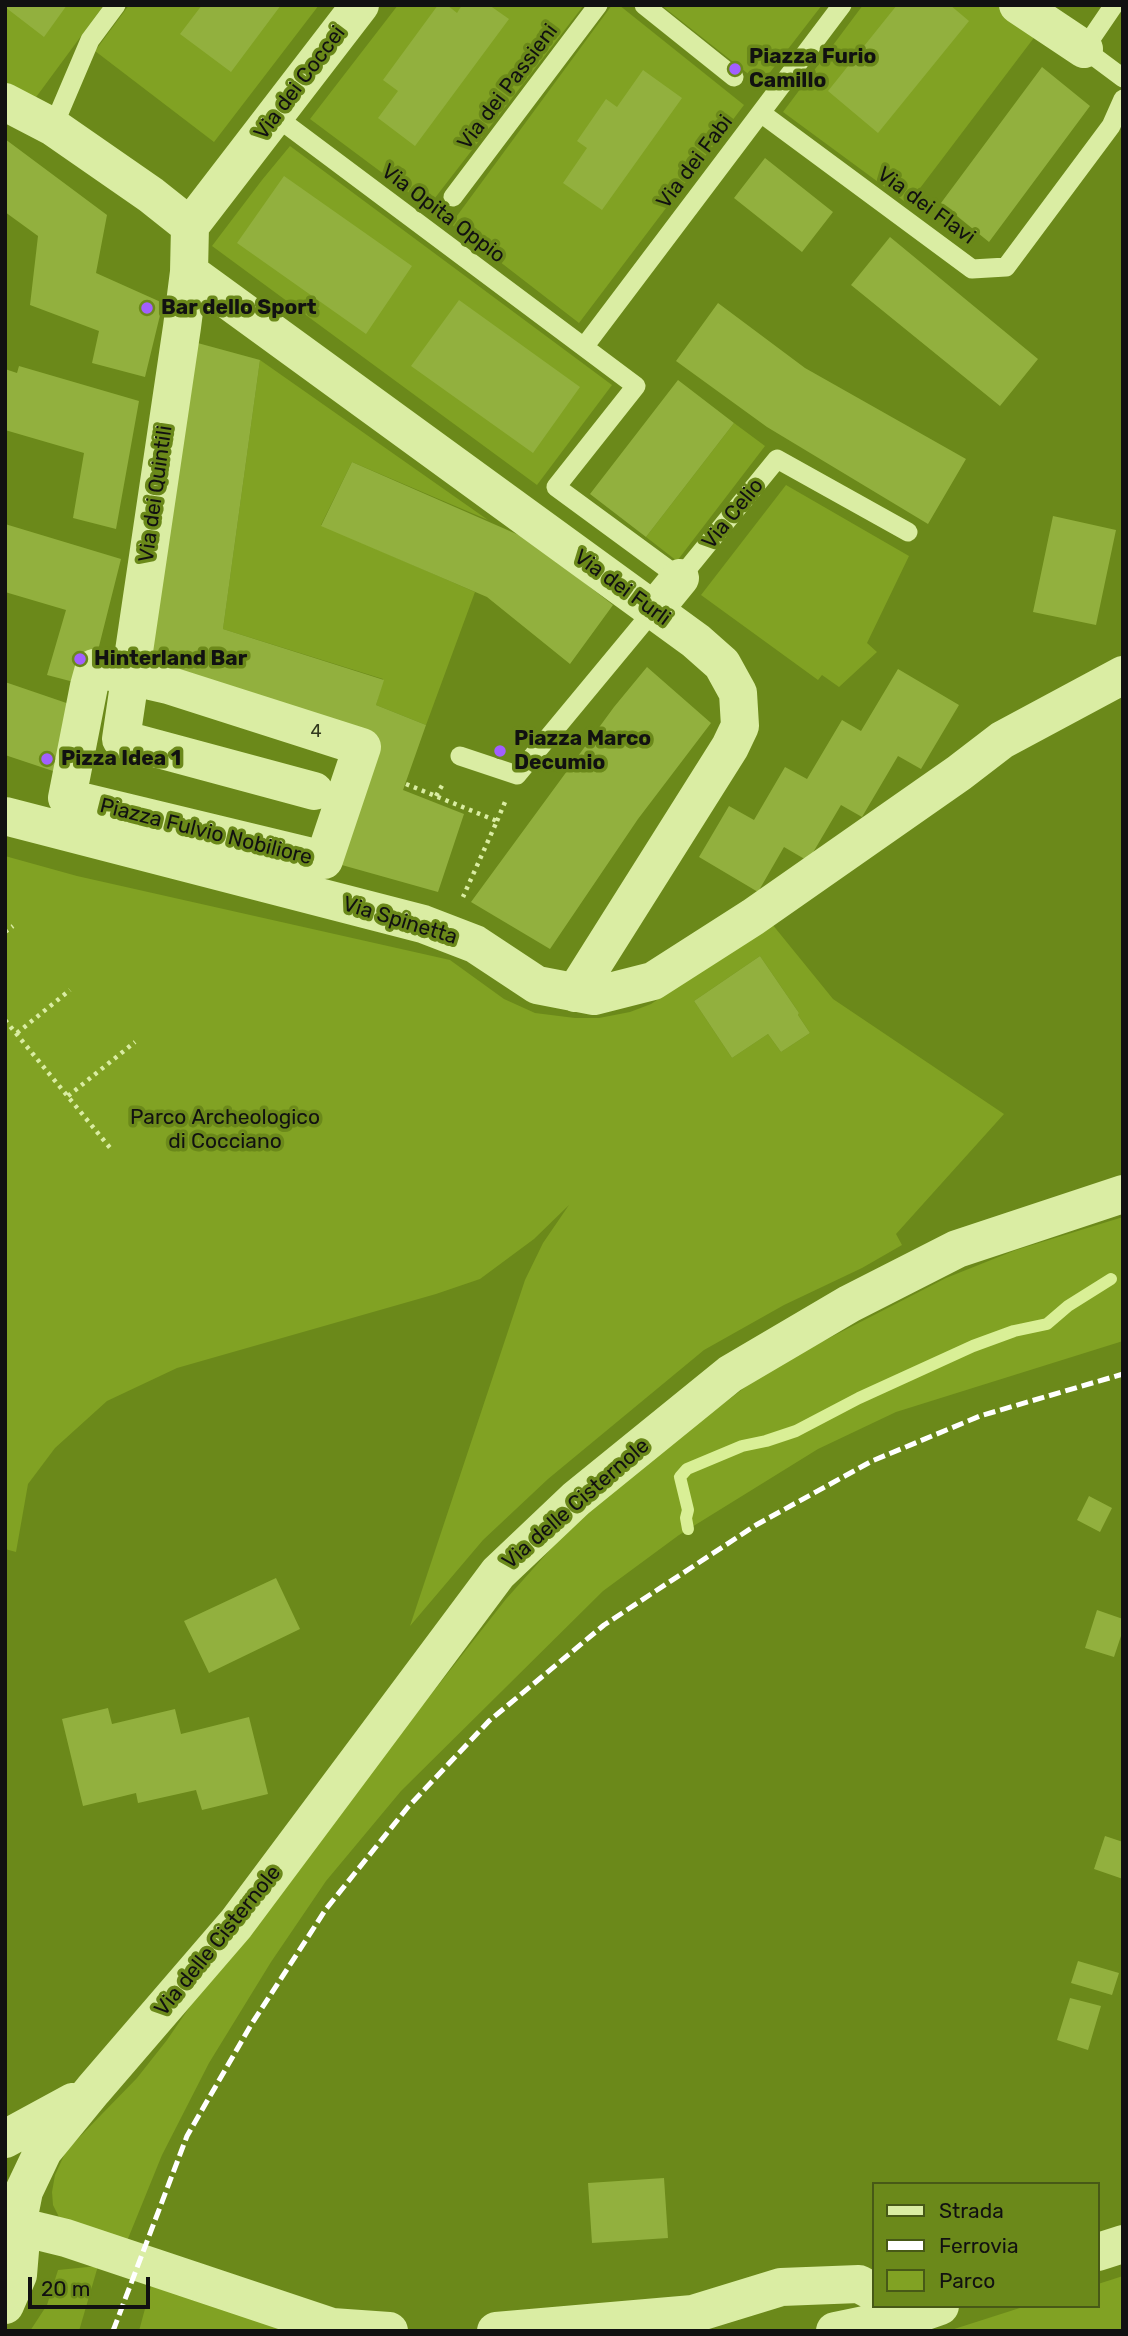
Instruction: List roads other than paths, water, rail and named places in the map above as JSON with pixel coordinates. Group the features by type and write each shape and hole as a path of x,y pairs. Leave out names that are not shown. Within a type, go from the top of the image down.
{"street":[{"name":"Via dei Coccei","path":"190,226 360,5"},
{"path":"1018,5 1084,49"},
{"path":"28,113 151,195 190,226"},
{"name":"Via dei Quintili","path":"131,677 151,527 195,291 190,226"},
{"name":"Via dei Furli","path":"195,291 696,641 722,664 738,693 740,726 730,747 575,993"},
{"name":"Via Celio","path":"653,611 680,578"},
{"name":"Piazza Fulvio Nobiliore","path":"94,668 131,677 146,678 362,747 324,860 67,798 94,668"},
{"name":"Via Spinetta","path":"5,817 423,924 475,944 537,985 594,996 653,981 753,917 1002,740 1123,675"},
{"path":"131,677 121,739 314,791"},
{"name":"Via delle Cisternole","path":"5,2305 18,2275 20,2251 11,2213 43,2151 236,1924 498,1573 576,1499 730,1374 849,1304 957,1249 1123,1194"},
{"name":"Via delle Cisternole","path":"5,2139 93,2090"},
{"path":"11,2213 66,2238 332,2328 389,2331"},
{"path":"1100,2251 1123,2244"},
{"path":"496,2331 693,2314 781,2287 859,2284 872,2291"},
{"path":"835,2331 920,2309"}],"lane":[{"path":"28,113 88,46 116,5"},
{"name":"Via dei Passieni","path":"453,197 598,5"},
{"path":"644,5 734,77"},
{"name":"Via dei Fabi","path":"584,346 842,5"},
{"path":"1114,5 1084,49 1123,78"},
{"name":"Via dei Flavi","path":"761,113 972,269 1006,267 1111,126 1123,99"},
{"name":"Via Opita Oppio","path":"275,116 636,386 556,487 680,578"},
{"name":"Via Celio","path":"680,578 777,459 908,532"},
{"name":"Via Celio","path":"460,756 517,775 653,611"}],"waterway":[{"path":"688,1529 688,1510 680,1477 687,1469 742,1446 796,1431 859,1398 973,1346 1014,1331 1047,1324 1068,1306 1111,1279"}],"railway":[{"path":"113,2331 187,2136 251,2025 326,1909 408,1807 489,1721 604,1625 756,1525 872,1461 980,1416 1123,1374"}],"place":[{"name":"Piazza Furio Camillo","path":"735,69"},
{"name":"Bar dello Sport","path":"147,308"},
{"name":"Hinterland Bar","path":"80,659"},
{"name":"Piazza Marco Decumio","path":"500,751"},
{"name":"Pizza Idea 1","path":"47,759"}],"park label":[{"name":"Parco Archeologico di Cocciano","path":"225,1130"}]}
